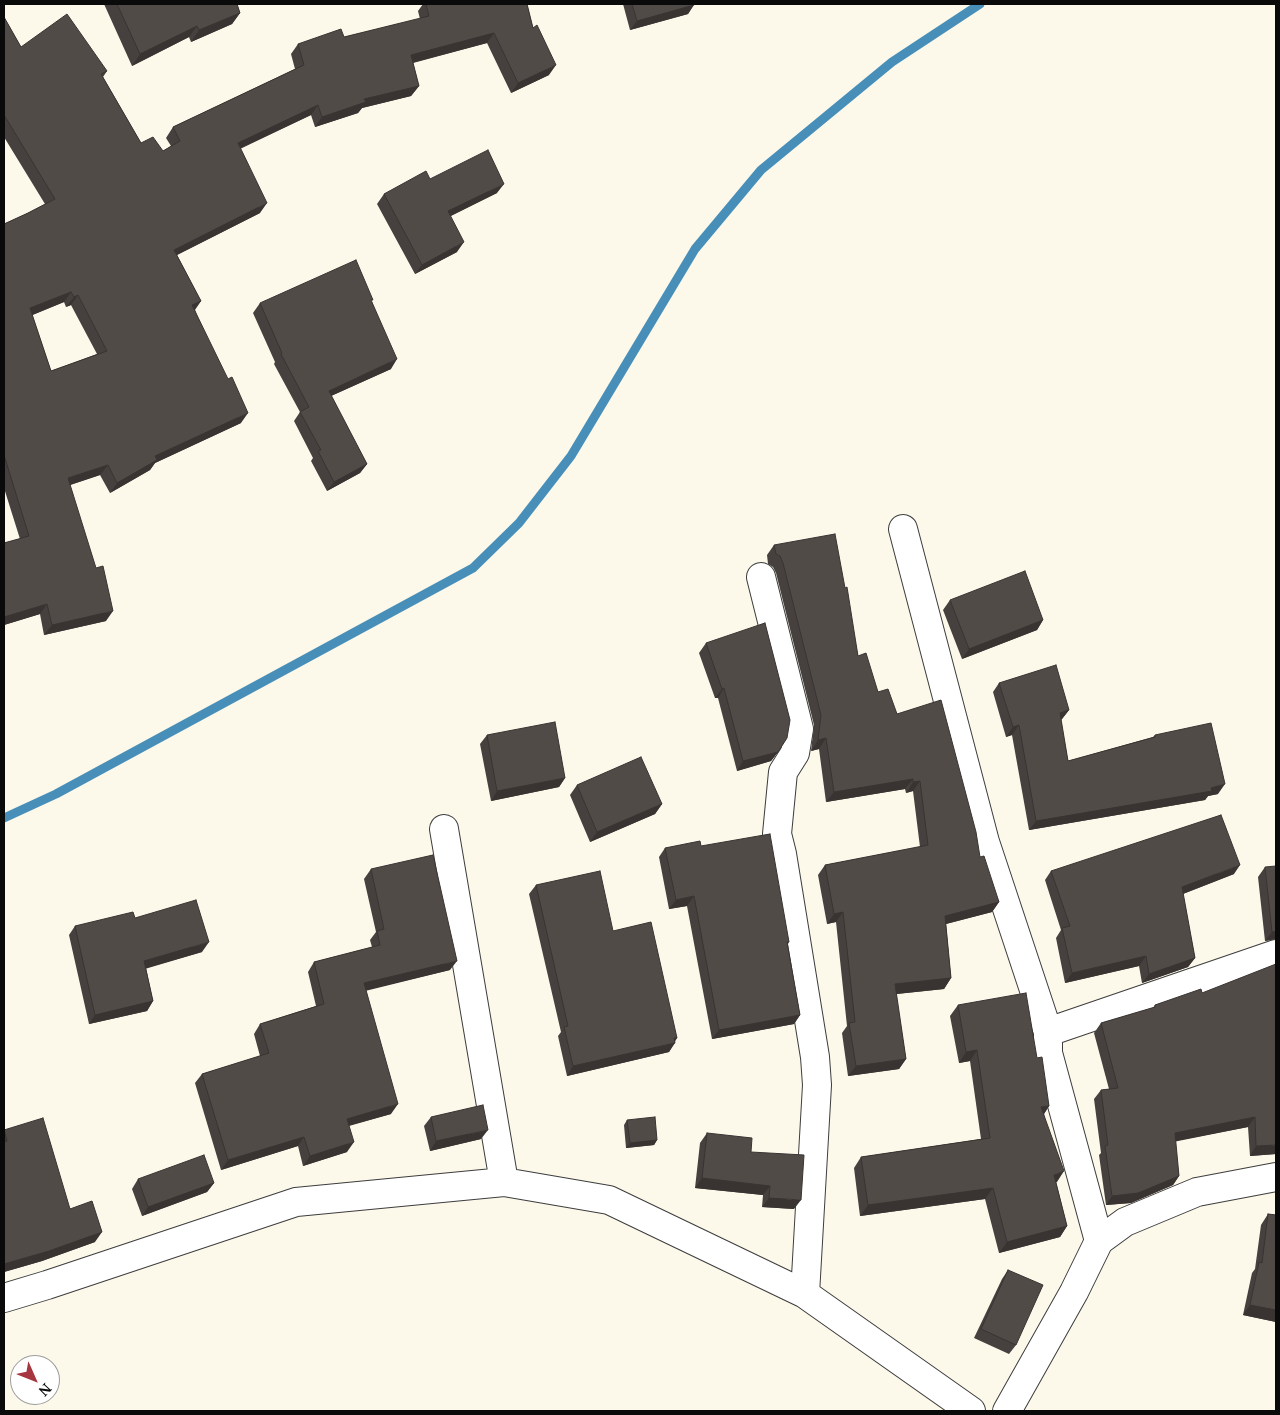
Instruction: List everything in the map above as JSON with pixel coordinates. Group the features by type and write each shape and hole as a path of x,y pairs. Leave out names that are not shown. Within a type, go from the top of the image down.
{"street":[{"path":"903,529 985,842 1048,1032 1048,1053 1099,1242"},
{"path":"761,577 799,729 795,753 783,772 777,834 784,863 815,1057 817,1085 805,1294"},
{"path":"444,829 504,1182"},
{"path":"1048,1032 1276,954"},
{"path":"1007,1411 1074,1292 1099,1242 1125,1222 1197,1192 1276,1177"},
{"path":"4,1298 47,1286 296,1202 504,1182 609,1200 805,1294 971,1411"}],"building":[{"path":"117,4 237,4 240,13 199,30 197,26 140,54"},
{"path":"426,4 527,4 533,28 537,25 556,65 518,83 494,33 411,55 419,86 364,99 366,102 322,117 318,105 238,143 267,203 174,250 201,301 192,305 228,379 232,377 248,413 155,456 157,460 117,483 108,465 68,478 96,568 103,566 113,611 52,625 47,604 4,617 4,543 29,536 4,455 4,224 55,199 4,115 4,17 21,47 67,14 107,71 101,74 141,143 153,137 163,151 180,141 173,127 304,65 298,44 341,29 344,37 429,16","holes":["71,292 74,297 78,295 107,351 51,371 30,308"]},
{"path":"632,4 694,4 694,5 637,21"},
{"path":"488,150 504,184 448,211 464,242 422,265 384,194 426,171 430,179"},
{"path":"356,260 397,359 329,391 367,464 334,482 318,451 321,450 300,412 309,407 281,354 260,303"},
{"path":"835,534 845,588 847,587 858,656 866,653 878,692 888,689 897,714 941,700 976,832 980,857 984,856 999,902 945,916 951,978 895,984 906,1059 856,1066 849,1023 855,1022 843,912 834,914 825,865 928,845 920,781 913,782 913,779 834,792 826,738 818,740 821,715 783,563 780,556 776,554 774,545"},
{"path":"1025,571 1043,620 969,649 950,600"},
{"path":"765,623 790,720 787,738 778,752 743,761 724,688 722,689 706,643"},
{"path":"1056,665 1069,710 1060,713 1068,761 1155,737 1155,735 1211,723 1225,784 1211,788 1212,791 1036,821 1019,725 1013,727 999,683"},
{"path":"555,722 565,778 497,791 487,735"},
{"path":"641,757 662,804 597,832 577,785"},
{"path":"1221,815 1240,865 1182,887 1195,958 1149,974 1146,956 1072,973 1062,928 1070,926 1051,871"},
{"path":"770,834 800,1015 719,1030 694,896 676,900 665,848 700,841 701,846"},
{"path":"433,855 457,961 364,983 398,1104 347,1119 354,1142 310,1156 304,1137 228,1160 202,1074 269,1053 260,1024 324,1004 314,962 380,945 377,931 384,929 371,869"},
{"path":"1276,866 1276,931 1272,932 1265,867"},
{"path":"600,871 613,931 651,922 677,1038 674,1038 675,1043 573,1066 564,1027 568,1026 536,885"},
{"path":"196,900 209,942 144,961 153,1001 95,1015 75,926 133,912 135,918"},
{"path":"1276,964 1276,1145 1256,1146 1255,1117 1175,1133 1179,1176 1138,1193 1112,1196 1105,1146 1108,1145 1101,1090 1118,1088 1101,1023 1155,1007 1155,1005 1201,989 1202,993"},
{"path":"1026,993 1037,1058 1042,1057 1049,1106 1041,1107 1064,1171 1054,1175 1067,1226 1007,1242 993,1188 868,1205 861,1157 990,1138 977,1050 966,1052 958,1005"},
{"path":"483,1105 488,1130 436,1141 431,1117"},
{"path":"655,1117 657,1140 630,1143 627,1120"},
{"path":"43,1118 70,1209 92,1201 102,1232 49,1251 4,1264 4,1142 7,1141 4,1130"},
{"path":"707,1133 752,1138 751,1152 804,1155 801,1200 769,1198 770,1186 702,1178"},
{"path":"204,1155 214,1183 148,1207 138,1179"},
{"path":"1268,1214 1276,1215 1276,1310 1250,1305 1259,1262 1262,1263"},
{"path":"1008,1270 1043,1285 1016,1345 981,1329"}],"waterway":[{"path":"4,818 56,794 473,568 519,523 571,456 695,249 761,170 892,62 980,4"}]}
